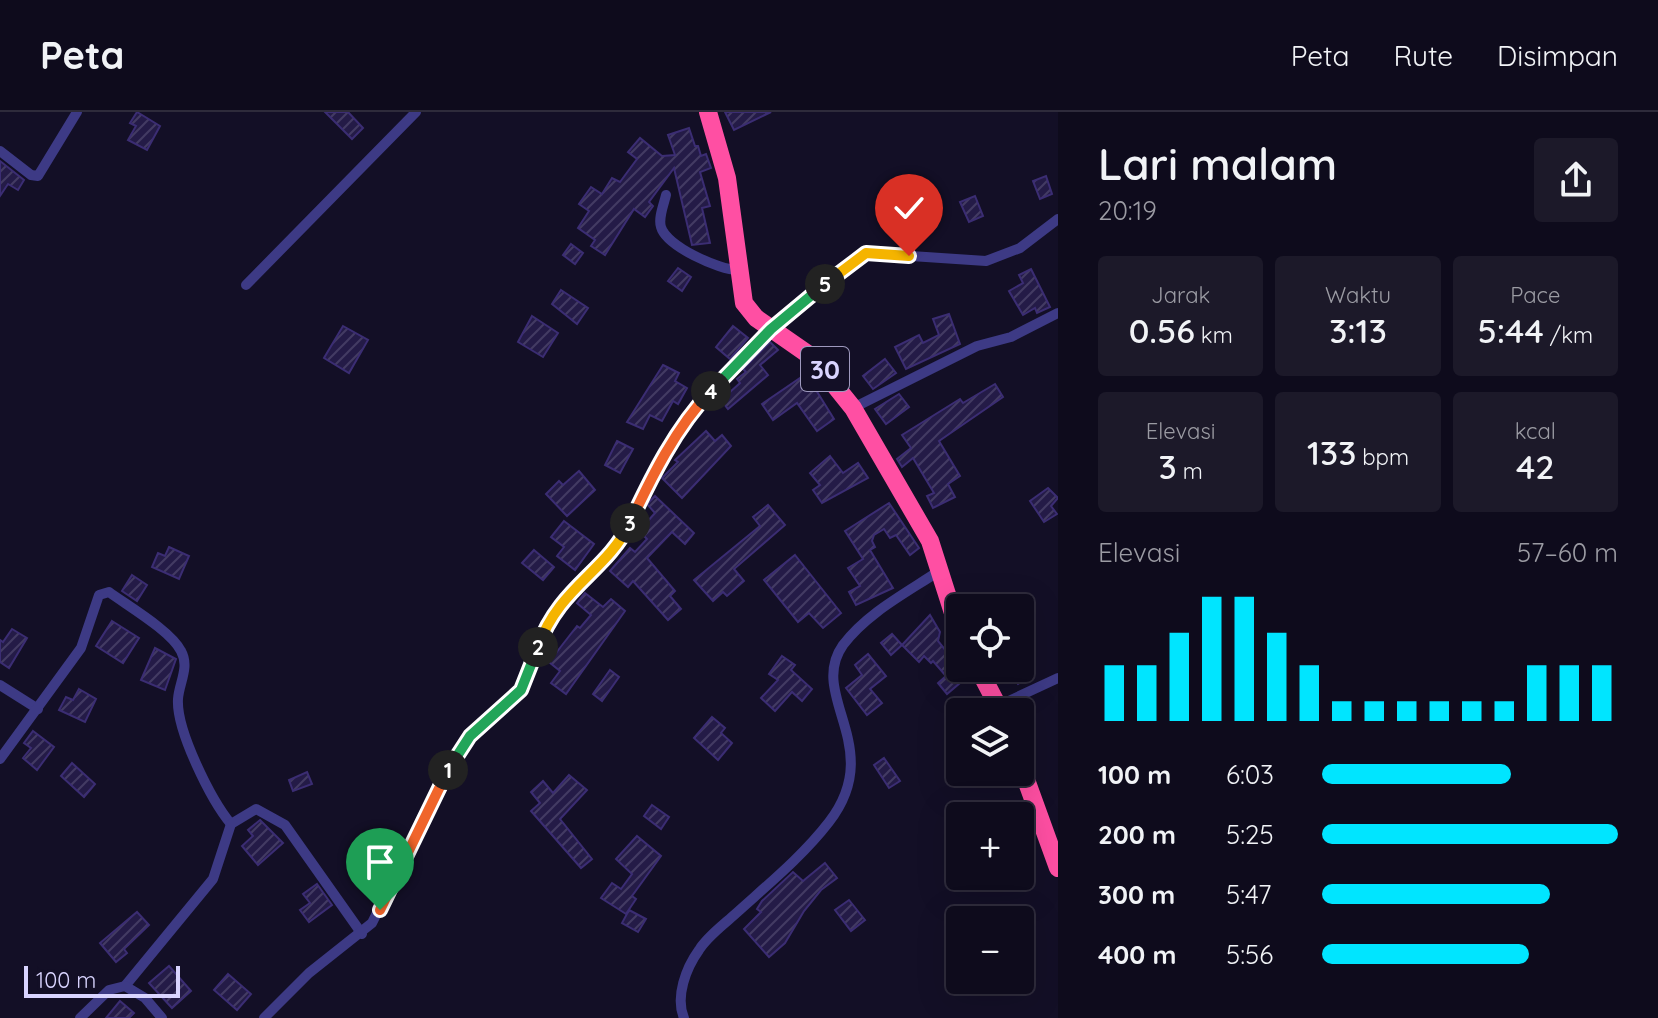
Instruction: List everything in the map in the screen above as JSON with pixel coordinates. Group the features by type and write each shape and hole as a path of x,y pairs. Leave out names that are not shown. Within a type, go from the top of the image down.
{"highway":[{"name":"30","path":"708,112 727,178 744,303 771,329 819,363 853,408 916,513 947,594"},
{"path":"1028,786 1058,868"}],"street":[{"path":"0,151 31,175 38,176 77,112"},
{"path":"246,285 416,112"},
{"path":"666,195 661,219 666,236 707,263 738,270"},
{"path":"264,1018 309,973 362,934 380,910 461,747 521,690 555,612 573,587 619,541 650,480 694,410 771,329 866,253 986,261 1020,248 1058,219"},
{"path":"853,408 982,344 1005,340 1058,313"},
{"path":"684,1018 679,1002 698,950 816,837 850,787 852,759 832,669 843,645 871,617 939,571"},
{"path":"0,759 81,648 99,595 109,592 168,637 182,652 184,671 178,698 183,724 208,791 231,824"},
{"path":"1021,698 1058,678"},
{"path":"0,685 38,709"},
{"path":"80,1018 109,990 125,986 213,879 231,824 256,809 278,819 362,934"},
{"path":"125,986 145,998 162,1018"}],"building":[{"path":"137,112 160,126 147,150 128,140 136,126 130,123"},
{"path":"325,112 348,112 363,128 352,139"},
{"path":"725,112 771,112 734,130"},
{"path":"689,128 695,146 698,146 701,156 706,154 711,168 700,172 710,206 702,208 710,243 692,245 674,168 649,202 653,206 645,217 634,209 605,255 591,246 595,240 578,228 589,211 579,204 591,187 602,194 612,178 620,182 637,159 628,152 640,138 662,156 675,155 668,135"},
{"path":"0,161 24,180 18,190 8,184 0,196"},
{"path":"1046,176 1052,194 1040,199 1033,181"},
{"path":"975,196 983,216 969,222 960,202"},
{"path":"571,244 583,253 575,264 563,255"},
{"path":"678,268 691,277 682,291 668,281"},
{"path":"1031,269 1050,307 1037,313 1035,308 1023,315 1009,291 1023,283 1019,275"},
{"path":"561,290 588,308 577,324 552,304"},
{"path":"949,314 960,344 906,369 895,347 919,335 923,343 939,335 933,319"},
{"path":"532,316 558,333 543,357 518,342"},
{"path":"343,326 368,340 349,373 324,358"},
{"path":"733,326 748,338 730,359 716,347"},
{"path":"770,342 778,350 760,365 768,375 728,409 721,400 740,383 737,379 746,372 743,369"},
{"path":"885,359 896,373 873,389 863,376"},
{"path":"663,365 679,373 675,381 687,388 678,404 673,401 662,421 650,415 643,429 627,422"},
{"path":"806,374 834,419 817,431 797,403 773,420 762,404"},
{"path":"995,384 1003,397 939,441 960,476 948,484 955,497 933,508 927,496 934,493 913,458 902,467 897,459 911,448 902,435 960,399 963,403"},
{"path":"899,394 909,407 886,424 875,409"},
{"path":"706,431 715,441 722,435 731,446 682,498 662,478 678,462 675,460"},
{"path":"617,441 633,449 620,473 605,465"},
{"path":"830,456 843,473 858,463 868,478 822,503 813,490 820,485 810,473"},
{"path":"579,471 595,490 567,516 546,494 559,481 563,485"},
{"path":"1048,488 1058,498 1051,506 1057,514 1044,522 1030,501"},
{"path":"655,496 694,533 685,544 672,532 647,558 675,591 670,596 681,609 668,620 633,581 628,587 610,571 630,548 635,552 647,539 639,531 655,513 647,504"},
{"path":"889,503 919,548 910,555 896,535 890,538 884,529 874,535 872,541 875,547 870,550 893,588 856,605 849,592 860,586 848,568 863,559 845,531"},
{"path":"768,505 785,525 734,569 744,581 727,596 723,592 713,601 694,580 760,526 753,517"},
{"path":"564,521 594,544 575,570 557,556 564,547 551,537"},
{"path":"169,547 189,556 179,579 152,567 158,553 165,556"},
{"path":"534,550 554,567 543,580 522,563"},
{"path":"795,555 841,613 823,628 809,613 798,622 764,580"},
{"path":"132,575 147,585 137,601 122,591"},
{"path":"585,593 603,607 611,599 625,611 566,694 551,683 560,671 549,662 577,626 580,628 591,615 577,603"},
{"path":"930,615 940,632 938,641 946,651 946,676 933,661 931,663 924,656 919,662 902,645"},
{"path":"112,621 139,638 123,663 96,646"},
{"path":"12,629 27,638 9,668 0,662 0,640 3,642"},
{"path":"892,634 902,645 891,655 881,643"},
{"path":"155,648 176,659 165,690 141,680"},
{"path":"868,654 886,676 870,689 882,703 867,715 846,688 862,675 855,665"},
{"path":"782,656 795,665 791,670 812,689 802,701 792,692 775,711 761,698 778,680 769,674"},
{"path":"610,670 619,677 602,701 593,694"},
{"path":"946,676 946,682 961,682 947,694 938,683"},
{"path":"79,689 96,699 85,722 59,710 66,697 73,700"},
{"path":"712,717 725,728 721,733 732,743 718,760 694,738"},
{"path":"33,731 54,747 37,770 23,758 31,748 24,743"},
{"path":"884,758 900,781 889,788 874,765"},
{"path":"72,763 95,784 84,797 61,776"},
{"path":"307,772 312,784 293,791 289,780"},
{"path":"569,775 587,790 560,819 592,859 581,868 531,811 540,803 531,792 543,781 553,793"},
{"path":"652,805 669,817 661,829 644,816"},
{"path":"260,820 283,843 258,865 242,846 253,836 248,830"},
{"path":"637,836 661,856 632,896 636,899 626,914 601,898 612,883 621,889 632,874 616,859"},
{"path":"825,863 837,878 821,890 785,943 769,957 744,929 761,912 757,909 762,901 793,872 803,881"},
{"path":"317,884 332,905 309,922 300,910 310,903 303,894"},
{"path":"849,900 865,920 851,931 835,910"},
{"path":"629,910 646,919 638,932 622,923"},
{"path":"137,912 149,925 124,949 127,953 116,962 100,943"},
{"path":"169,966 191,991 172,1008 149,983"},
{"path":"228,974 251,994 237,1010 214,990"},
{"path":"120,1001 134,1013 129,1018 106,1018"}],"route":[{"path":"380,910 453,760 470,736 498,714 521,690 546,626 573,587 606,556 628,528 650,480 700,402 771,329 858,257 881,251 909,256"}]}
